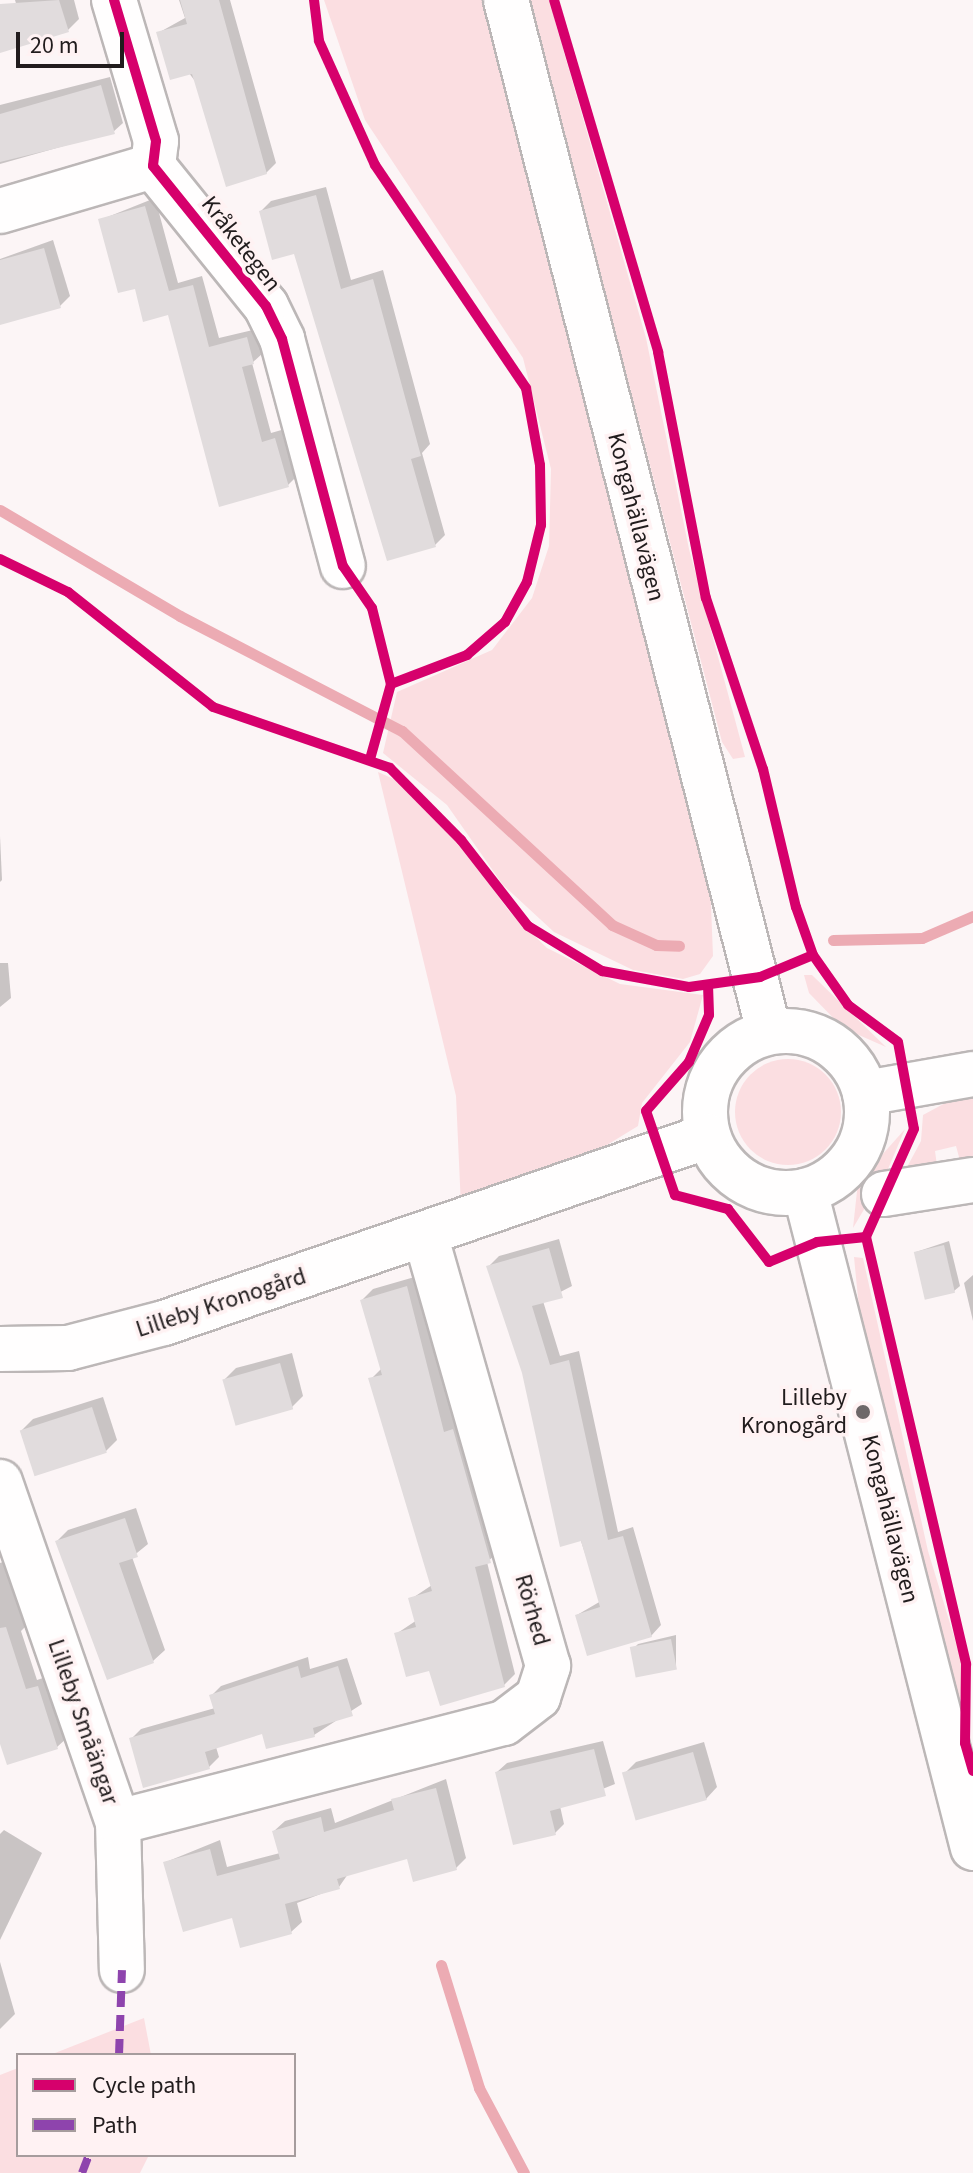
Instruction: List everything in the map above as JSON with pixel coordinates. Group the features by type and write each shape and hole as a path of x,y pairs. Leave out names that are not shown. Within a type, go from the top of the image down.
{"street":[{"path":"0,211 153,166 156,141 114,0"},
{"name":"Kongahällavägen","path":"506,0 769,1032"},
{"name":"Kråketegen","path":"153,166 266,306 282,339 343,566"},
{"path":"769,1032 801,1032 829,1043 852,1064 865,1093 866,1125 855,1154 834,1177 805,1191 775,1193 746,1183 723,1163 708,1136 705,1103 716,1071 738,1046 769,1032"},
{"path":"865,1093 973,1074"},
{"name":"Lilleby Kronogård","path":"0,1349 68,1348 426,1237 708,1136"},
{"path":"884,1194 973,1180"},
{"name":"Kongahällavägen","path":"805,1191 973,1848"},
{"name":"Rörhed","path":"118,1822 504,1723 538,1697 548,1666 426,1237"},
{"name":"Lilleby Småängar","path":"0,1482 118,1822 122,1970"}],"shaded area":[{"path":"324,0 486,0 710,880 713,956 700,974 683,979 633,970 554,932 503,885 447,805 383,753 397,692 492,650 532,598 549,546 551,469 523,358 365,120"},
{"path":"529,0 549,0 646,338 689,549 745,757 733,759 722,742"},
{"path":"378,772 398,781 447,826 509,911 547,948 620,984 703,995 690,1042 642,1103 638,1126 589,1156 461,1207 456,1096"},
{"path":"804,975 812,975 886,1047 843,1028 809,993"},
{"path":"788,1059 808,1063 825,1075 837,1092 841,1112 837,1132 825,1149 808,1161 788,1165 768,1161 751,1149 739,1132 735,1112 739,1092 751,1075 768,1063"},
{"path":"973,1088 973,1167 962,1168 956,1146 935,1151 938,1173 906,1169 921,1141 923,1115"},
{"path":"905,1129 888,1169 853,1228 858,1182"},
{"path":"854,1257 863,1258 928,1551 963,1666 959,1713 862,1339"},
{"path":"144,2018 151,2053 55,2053"},
{"path":"16,2069 16,2157 148,2157 140,2173 0,2173 0,2075"}],"building":[{"path":"59,0 69,32 0,53 0,4"},
{"path":"180,0 219,0 267,174 226,187 192,74 170,80 156,32 187,24"},
{"path":"101,85 115,134 0,162 0,114"},
{"path":"316,195 341,289 373,279 421,456 411,459 436,547 387,561 294,254 272,260 259,211"},
{"path":"145,206 169,291 193,285 209,347 247,337 254,364 242,367 262,442 275,438 289,487 219,507 168,315 143,322 135,289 118,293 98,219"},
{"path":"44,248 61,308 0,325 0,260"},
{"path":"944,1245 955,1293 925,1300 914,1252"},
{"path":"549,1248 563,1298 532,1306 550,1365 569,1360 608,1540 623,1536 652,1637 587,1656 575,1615 600,1607 581,1541 560,1547 522,1373 486,1266"},
{"path":"407,1286 444,1432 453,1429 491,1563 475,1567 505,1687 440,1706 429,1671 406,1677 394,1633 416,1627 408,1598 432,1591 368,1378 382,1375 360,1300"},
{"path":"280,1363 293,1409 236,1426 222,1380"},
{"path":"92,1407 107,1453 35,1476 20,1430"},
{"path":"125,1518 138,1557 119,1563 154,1663 107,1680 55,1541"},
{"path":"6,1627 26,1689 38,1686 58,1749 7,1765 0,1744 0,1628"},
{"path":"671,1639 677,1669 636,1677 630,1647"},
{"path":"298,1666 301,1678 338,1666 353,1716 313,1728 315,1737 266,1749 262,1734 205,1752 210,1769 143,1788 129,1738 215,1714 209,1695"},
{"path":"594,1749 606,1796 550,1811 556,1835 513,1845 495,1772"},
{"path":"693,1752 707,1800 636,1820 622,1772"},
{"path":"436,1788 457,1870 413,1882 407,1859 337,1879 340,1889 285,1904 292,1934 240,1948 232,1918 183,1932 163,1862 210,1849 217,1876 280,1859 272,1831 321,1817 324,1832 394,1810 391,1799"}],"waterway":[{"path":"0,510 180,616 402,731 612,925 656,945 679,946"},
{"path":"833,940 922,938 973,916"},
{"path":"441,1965 479,2088 524,2173"}],"marked path":[{"path":"119,2053 122,1970"},
{"path":"82,2173 88,2157"}],"cycle path":[{"path":"114,0 156,141 153,166 266,306 282,339 343,566 372,608 391,684 370,759"},
{"path":"314,0 319,41 375,165 526,388 540,465 541,525 527,582 505,622 467,655 391,684"},
{"path":"554,0 658,352 706,598 763,769 796,907 813,955 848,1005 898,1042 914,1129 866,1237 966,1664 965,1743 973,1771"},
{"path":"0,559 68,592 213,707 390,768 461,840 528,926 602,971 689,987 760,977 813,955"},
{"path":"708,985 709,1015 689,1062 646,1111 675,1195 728,1209 769,1262 817,1242 866,1237"}],"place":[{"name":"Lilleby Kronogård","path":"863,1412"}]}
